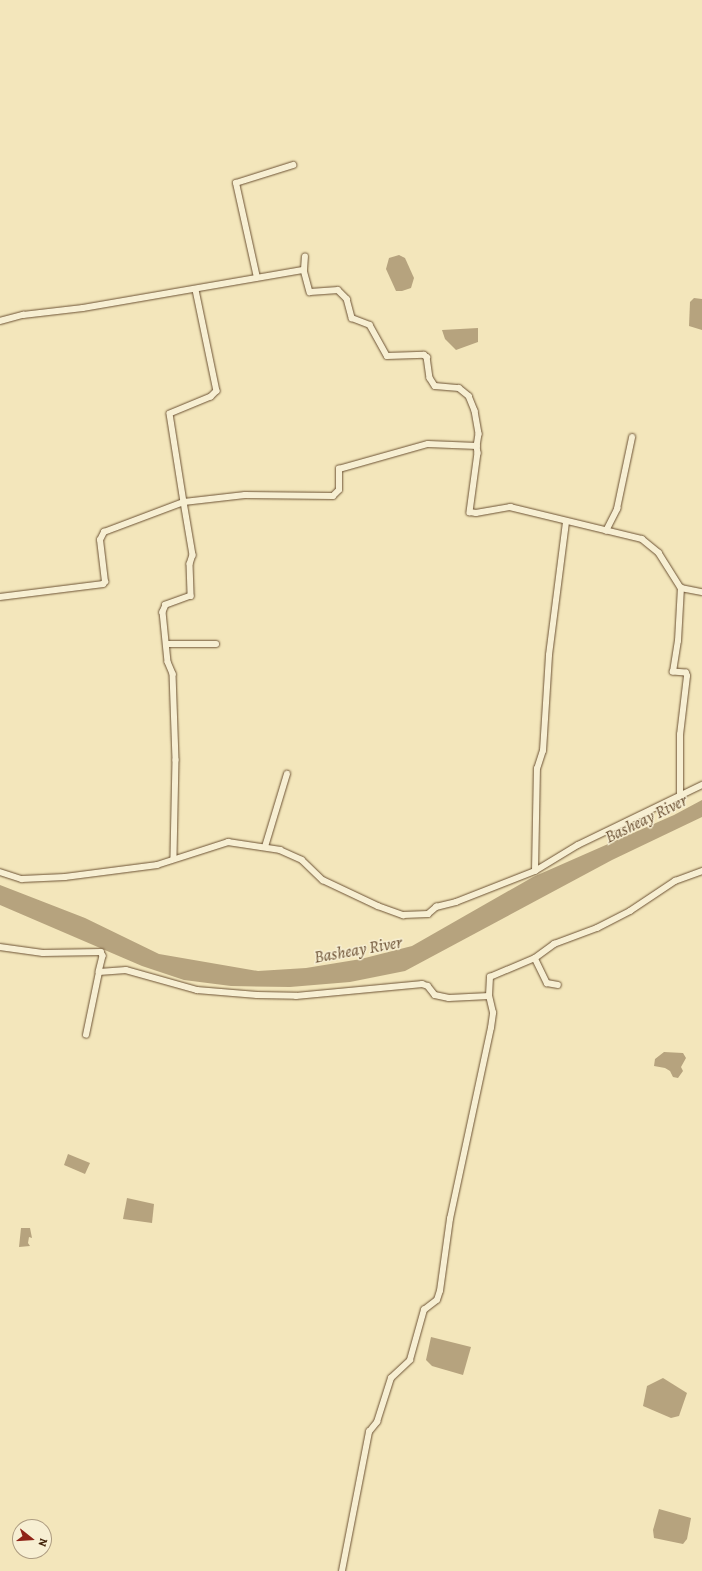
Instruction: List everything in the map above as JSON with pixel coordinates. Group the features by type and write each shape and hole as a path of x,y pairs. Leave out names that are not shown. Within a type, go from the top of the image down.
{"street":[{"path":"257,278 236,183 293,165"},
{"path":"305,257 304,270 310,292 338,290 342,294 352,318 370,325 388,356 424,355 427,357 430,378 435,386 459,388 469,396 475,411 479,434 470,512 476,513 510,508 642,539 659,553 681,588 678,641 673,672 686,674 687,676 680,736 680,796"},
{"path":"0,321 23,315 196,290 304,270"},
{"path":"174,858 176,760 173,688 164,608 191,596 190,564 193,555 170,414 211,398 217,391 196,290"},
{"path":"606,531 616,509 632,438"},
{"path":"0,597 103,584 105,582 100,540 104,532 184,502 245,495 333,496 339,490 339,469 428,444 477,446"},
{"path":"535,871 537,769 543,751 549,655 566,522"},
{"path":"681,588 702,592"},
{"path":"167,644 216,644"},
{"path":"265,847 288,774"},
{"path":"0,872 22,878 65,877 157,865 174,858 228,842 280,850 302,860 323,880 378,906 403,914 428,914 436,907 456,902 535,871 578,844 702,786"},
{"path":"342,1571 369,1432 377,1422 391,1378 410,1360 424,1310 437,1300 440,1291 450,1219 491,1028 493,1013 489,996 490,977 535,958 554,944 597,928 630,911 675,881 702,871"},
{"path":"0,947 43,952 101,952 103,956 86,1034"},
{"path":"535,958 547,983 558,985"},
{"path":"99,972 126,970 197,990 258,995 296,996 422,984 428,986 435,995 449,998 489,996"}],"shaded area":[{"path":"399,255 405,258 414,278 411,288 396,291 386,269 389,258"},
{"path":"694,298 702,299 702,330 689,326 690,302"},
{"path":"478,328 478,342 456,350 445,339 442,330"},
{"path":"702,800 702,817 612,860 405,971 350,982 290,987 231,986 184,980 142,966 0,905 0,885 85,918 159,954 258,971 306,968 361,959 412,946 533,877 674,815"},
{"path":"664,1052 683,1053 686,1058 681,1067 683,1071 678,1078 673,1077 670,1071 665,1068 654,1066 655,1059"},
{"path":"68,1154 90,1163 85,1174 64,1165"},
{"path":"127,1198 154,1204 152,1223 123,1219"},
{"path":"21,1228 30,1228 32,1238 29,1237 28,1243 30,1246 19,1247"},
{"path":"431,1337 471,1347 463,1375 432,1366 426,1360"},
{"path":"663,1378 687,1393 679,1416 671,1418 643,1406 647,1386"},
{"path":"659,1509 691,1518 687,1539 683,1544 654,1538 653,1530"}],"water label":[{"name":"Basheay River","path":"646,819"},
{"name":"Basheay River","path":"358,950"}]}
